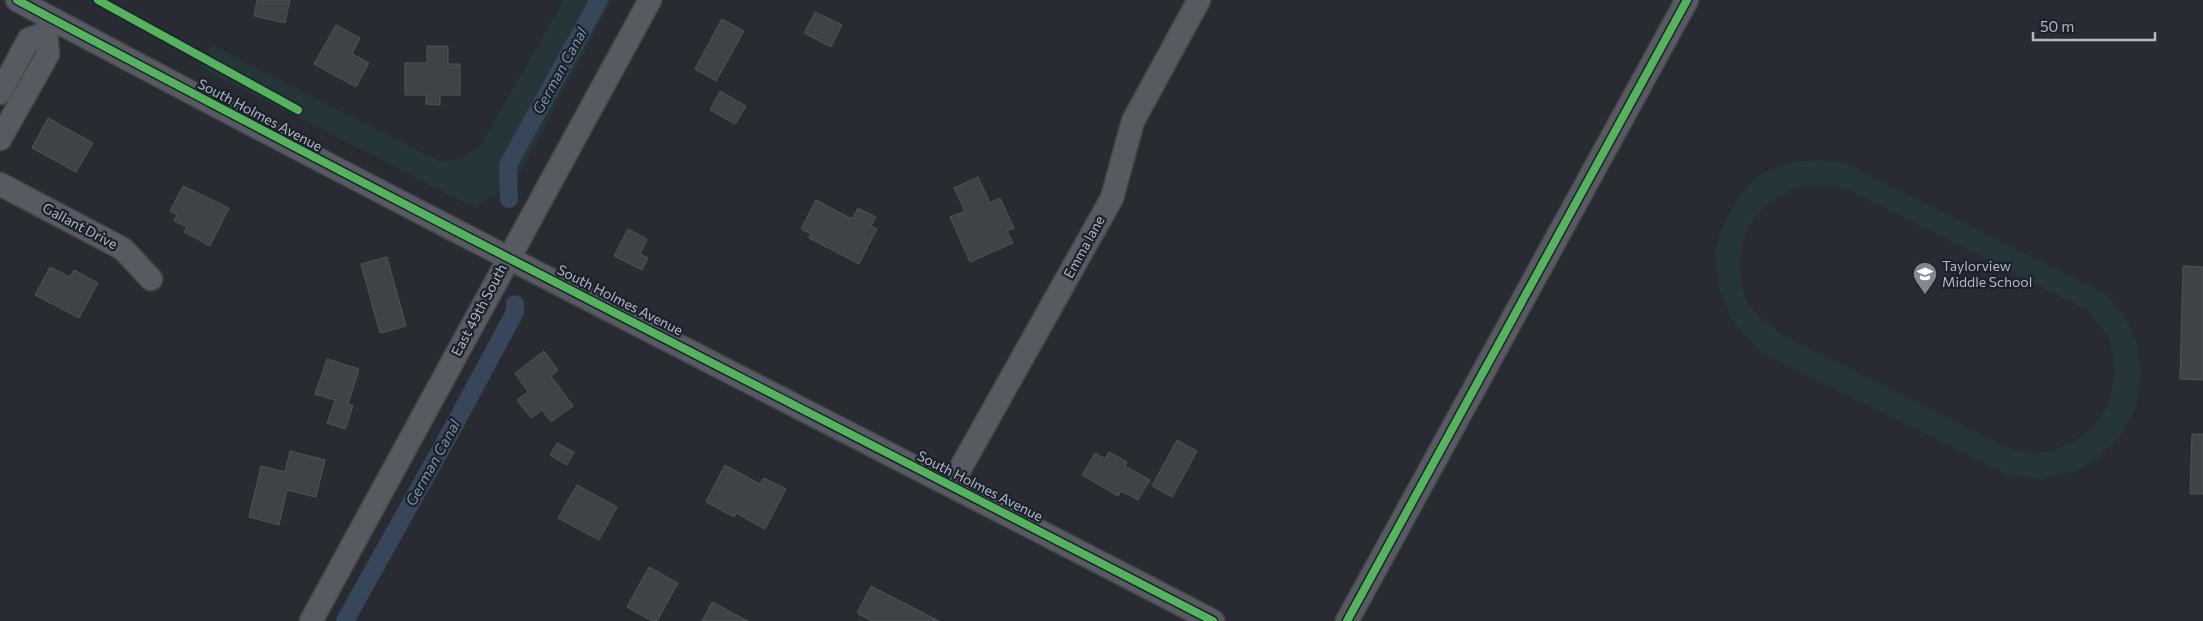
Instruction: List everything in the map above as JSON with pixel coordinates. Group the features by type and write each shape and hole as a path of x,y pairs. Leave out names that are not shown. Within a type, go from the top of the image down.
{"street":[{"name":"South Holmes Avenue","path":"17,0 49,26 508,256 1213,621"},
{"name":"East 49th South","path":"311,621 508,256 650,0"},
{"name":"Emma lane","path":"951,485 1112,198 1133,121 1199,0"},
{"path":"1347,621 1687,0"},
{"path":"0,93 29,39 49,26"},
{"path":"0,139 48,54 49,26"},
{"name":"Gallant Drive","path":"0,184 123,249 152,279"}],"shaded area":[{"path":"564,0 612,0 514,184 475,208 200,67 212,45 438,161 462,159 481,145"},
{"path":"1821,160 1846,163 2104,293 2123,313 2138,345 2141,376 2136,407 2123,432 2101,456 2078,471 2041,479 2011,476 1773,359 1756,348 1731,319 1718,284 1715,252 1722,228 1737,200 1757,176 1790,162","holes":["1803,185 1824,185 1849,190 2086,309 2107,336 2114,362 2113,387 2109,402 2093,427 2081,437 2053,450 2034,453 2010,449 1783,335 1760,318 1747,300 1743,291 1741,276 1741,251 1749,225 1765,206 1789,191"]}],"building":[{"path":"257,0 290,0 285,23 254,16"},
{"path":"815,12 842,25 831,47 804,33"},
{"path":"722,19 744,31 716,81 695,69"},
{"path":"336,25 360,38 352,54 369,63 356,87 314,64"},
{"path":"427,46 448,46 448,64 460,64 460,95 440,95 440,105 426,104 426,95 405,95 405,63 427,63"},
{"path":"720,91 746,106 735,124 710,110"},
{"path":"48,118 93,143 76,172 32,148"},
{"path":"978,177 990,203 1000,198 1014,228 1007,231 1013,243 970,262 950,217 965,211 954,188"},
{"path":"183,186 229,208 210,246 184,232 187,227 174,221 177,215 170,211"},
{"path":"816,200 852,219 858,208 876,217 871,226 877,229 859,264 809,238 811,234 801,229"},
{"path":"628,229 647,239 640,254 648,258 642,270 614,256"},
{"path":"387,257 406,326 380,333 361,264"},
{"path":"2183,266 2203,267 2203,380 2180,379"},
{"path":"50,267 70,277 74,270 98,283 79,318 35,295"},
{"path":"544,351 558,370 551,376 573,406 551,422 542,410 531,418 517,400 528,392 515,373"},
{"path":"327,359 359,369 348,404 353,406 345,429 327,423 335,400 315,394"},
{"path":"2192,434 2203,434 2203,494 2190,494"},
{"path":"1177,440 1197,451 1172,497 1152,486"},
{"path":"557,443 574,452 567,465 550,455"},
{"path":"290,451 325,460 316,497 287,490 279,525 249,517 261,466 285,472"},
{"path":"1109,452 1127,462 1125,466 1150,480 1138,500 1121,491 1118,496 1082,475 1095,453 1105,459"},
{"path":"725,465 760,484 764,478 786,489 765,529 736,513 734,517 706,502"},
{"path":"577,485 617,507 599,540 558,518"},
{"path":"649,567 678,583 657,621 652,621 627,607"},
{"path":"871,586 939,621 872,621 857,613"},
{"path":"712,602 748,621 702,621"}],"waterway":[{"name":"German Canal","path":"509,199 508,165 599,0"},
{"name":"German Canal","path":"345,621 515,312 515,304"}],"cycle path":[{"path":"17,0 464,235 1213,621"},
{"path":"98,0 298,110"},
{"path":"1347,621 1687,0"}],"place":[{"name":"Taylorview Middle School","path":"1925,295"}]}
